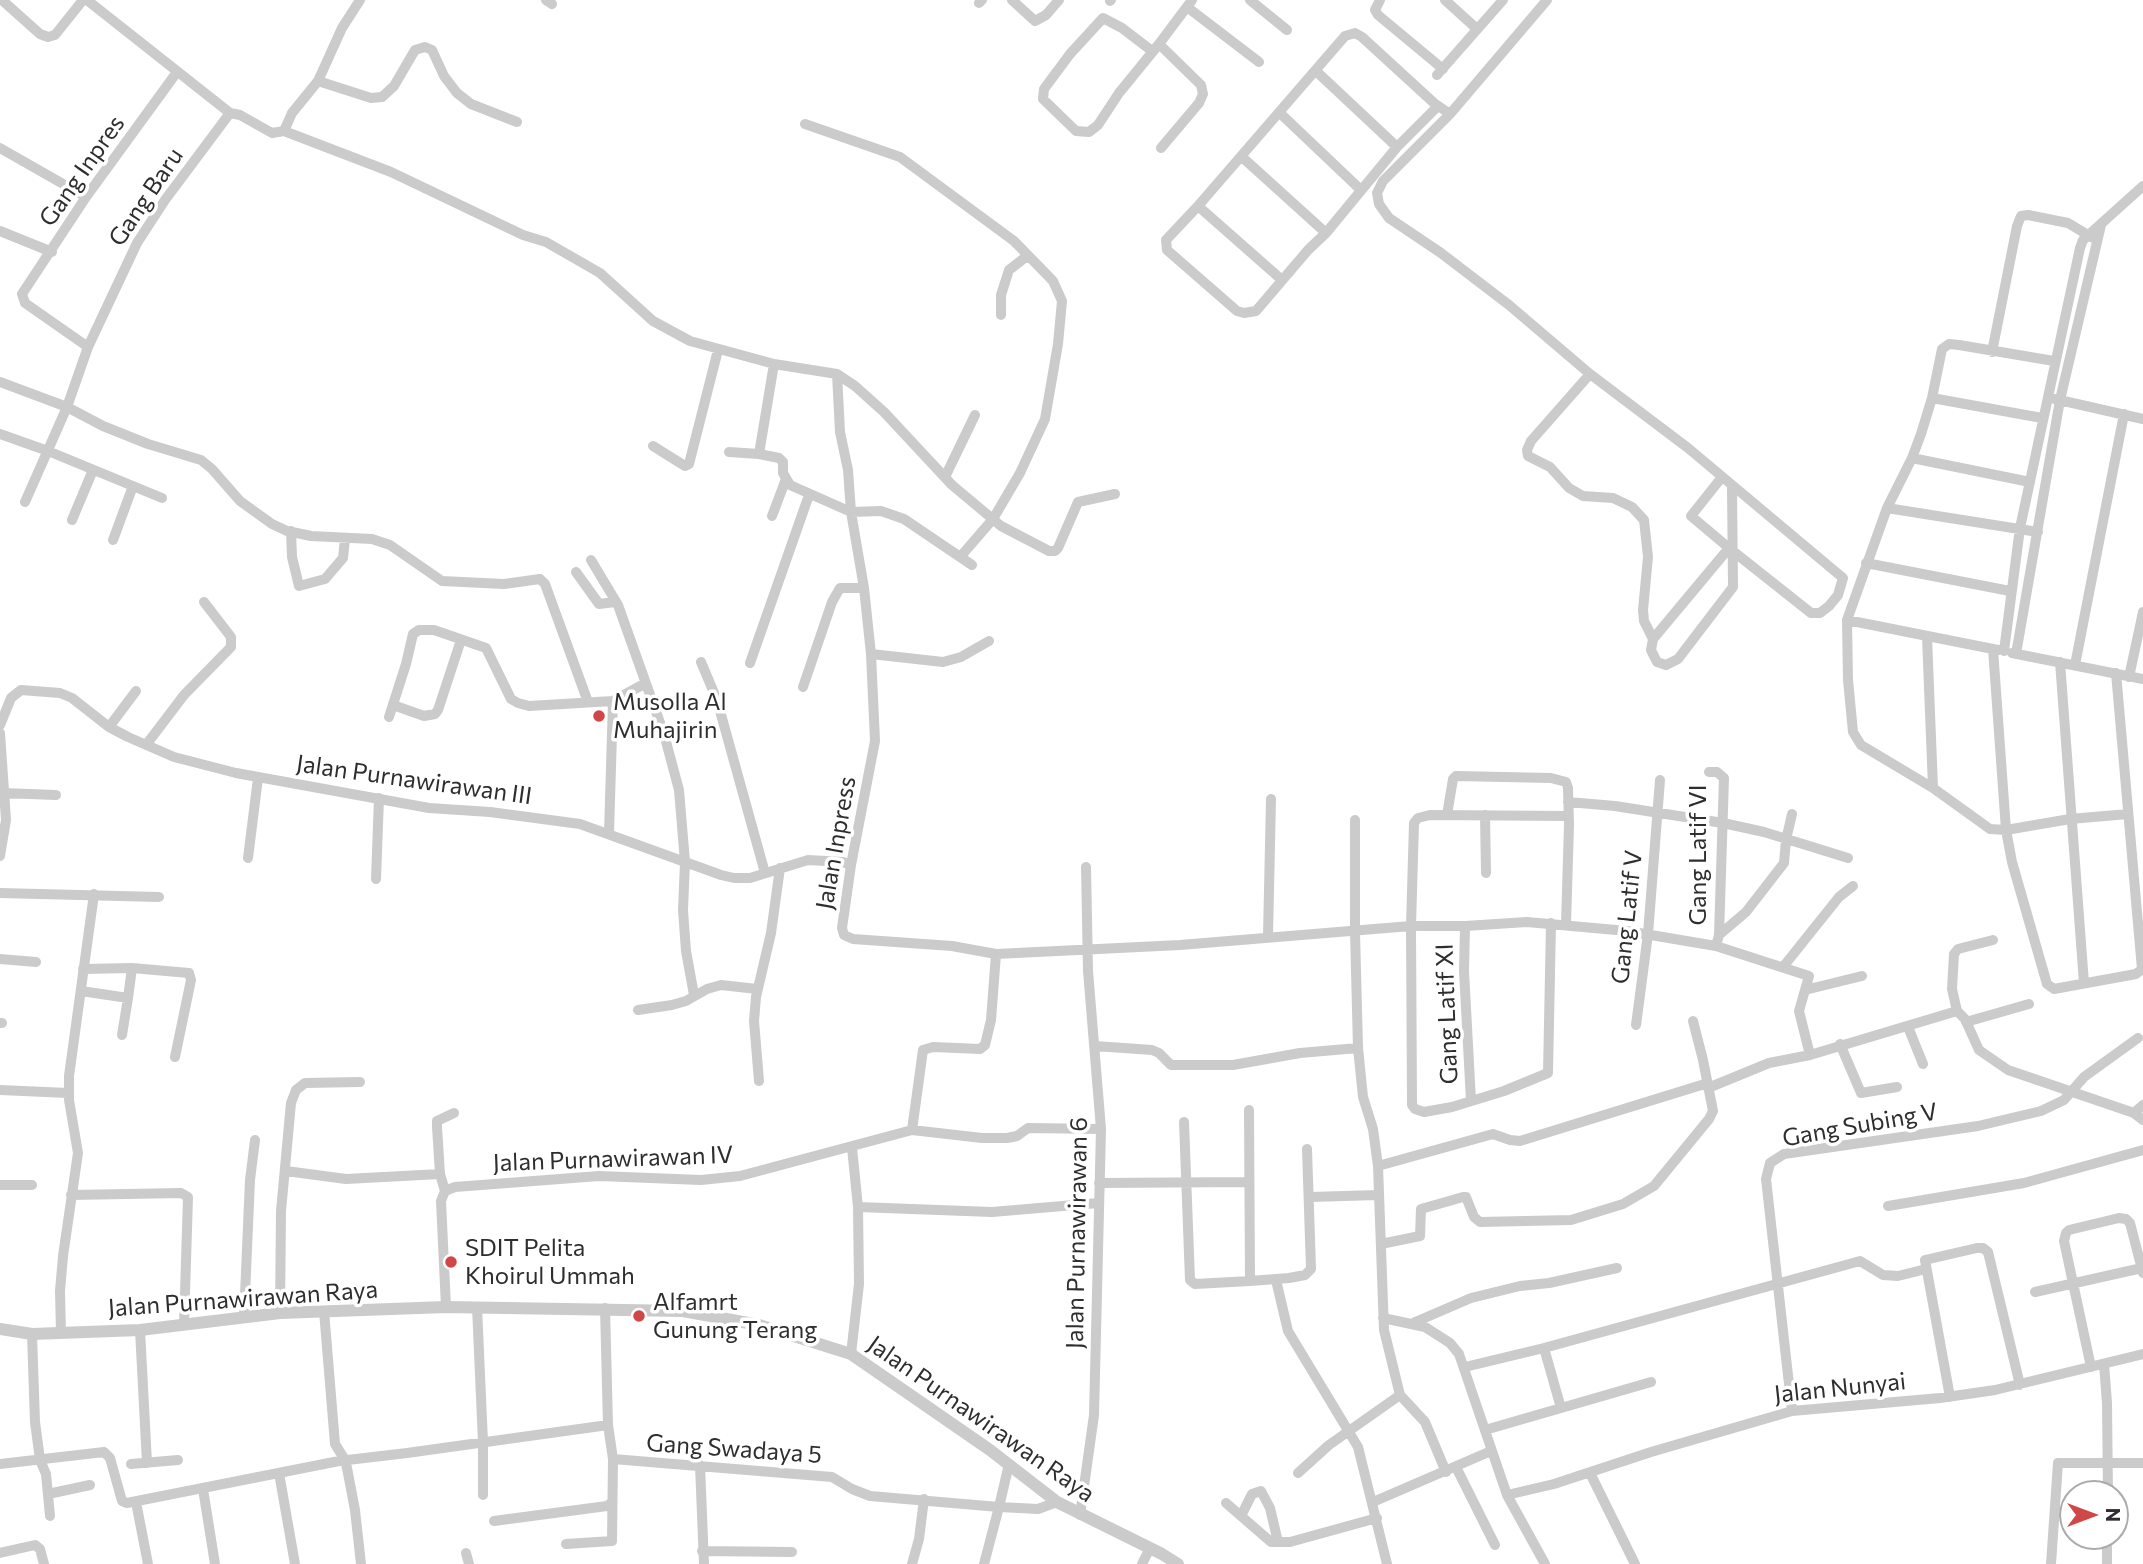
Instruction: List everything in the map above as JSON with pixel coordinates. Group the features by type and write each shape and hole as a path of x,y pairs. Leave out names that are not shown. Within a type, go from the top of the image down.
{"street":[{"path":"4,3 40,34 48,37 55,35 85,0 230,113 240,115 272,133 284,131 391,172 523,235 546,242 600,273 653,321 690,341 774,364 837,374 884,412 945,477 1001,526 1053,552 1057,550 1065,535 1078,502 1115,494"},
{"path":"284,131 292,113 318,81 342,28 360,0"},
{"path":"1012,0 1035,21 1046,15 1059,0"},
{"path":"1250,0 1287,30"},
{"path":"1380,0 1376,10 1378,15 1440,72 1503,0"},
{"path":"1445,0 1478,29"},
{"path":"1548,0 1450,114 1383,181 1377,193 1379,204 1388,218 1441,253 1499,297 1590,374 1722,477 1843,578 1838,595 1820,613 1811,613 1691,516 1722,477"},
{"path":"1161,148 1199,103 1203,94 1201,85 1156,48 1103,18 1070,54 1044,89 1043,99 1076,131 1089,132 1098,125 1119,93 1156,48 1189,3 1259,62"},
{"path":"1437,106 1397,147 1326,233 1256,311 1244,313 1230,306 1171,255 1165,245 1166,240 1242,157 1345,36 1355,33 1362,37 1437,106 1450,114"},
{"path":"318,81 371,98 382,97 394,86 415,50 425,47 432,50 444,76 457,93 471,104 517,122"},
{"path":"1315,71 1397,147"},
{"name":"Gang Inpres","path":"88,347 25,303 22,294 86,197 177,72"},
{"name":"Gang Baru","path":"25,502 66,407 88,347 136,243 230,113"},
{"path":"1280,113 1360,189"},
{"path":"805,124 900,157 1014,241 1046,273 1062,301 1058,344 1045,419 1020,473 993,519 961,556"},
{"path":"0,148 86,197"},
{"path":"1242,157 1326,233"},
{"path":"2016,654 2060,400 2093,237 2101,225 2143,186"},
{"path":"1198,206 1282,280"},
{"path":"1992,352 2021,216 2068,223 2093,237"},
{"path":"0,231 52,252"},
{"path":"2093,237 2083,240 2077,257 2042,418 1998,650 2006,830 2012,862 2046,984 2051,988 2136,974 2142,969 2116,673"},
{"path":"1001,315 1001,295 1009,270 1027,256"},
{"path":"2054,361 1949,344 1942,349 1932,398 1912,458 1887,508 1847,620 1848,680 1856,740 1933,788 1990,829 2006,830 2070,819 2128,814"},
{"path":"653,446 685,466 689,464 719,349"},
{"path":"759,454 774,364"},
{"name":"Jalan Inpress","path":"837,374 840,432 848,470 851,512 872,654 875,741 851,865 842,928 845,935 853,939 952,946 996,954 1180,945 1411,926 1551,923 1648,934 1716,946 1809,976 1805,990"},
{"path":"1590,374 1531,441 1527,450 1528,457 1550,467 1569,488 1583,496 1613,498 1632,507 1644,520 1648,557 1643,610 1644,621 1653,639"},
{"path":"0,382 66,407 103,426 148,444 201,460 240,501 272,524 290,531 311,536 372,539 390,545 442,581 504,584 540,579 545,584 588,702"},
{"path":"2047,397 2143,419"},
{"path":"1932,398 2042,418"},
{"path":"2074,665 2124,414"},
{"path":"945,477 975,415"},
{"path":"0,434 162,498"},
{"path":"729,452 781,459 786,480 790,485 851,512 881,511 904,519 972,565"},
{"path":"1912,458 2030,482"},
{"path":"72,520 93,470"},
{"path":"772,516 786,480"},
{"path":"113,540 133,486"},
{"path":"1731,550 1653,639 1651,650 1657,662 1665,665 1678,659 1733,587 1732,486"},
{"path":"750,663 809,495"},
{"path":"1887,508 2038,532"},
{"path":"290,531 292,557 299,586 325,579 342,558 345,538"},
{"path":"591,560 615,602 664,734 679,790 685,862 686,951 695,995"},
{"path":"1866,563 2010,591"},
{"path":"576,572 599,604 615,602"},
{"path":"803,687 840,588 864,588"},
{"path":"146,745 184,695 231,647 231,638 204,602"},
{"path":"2129,677 2143,612"},
{"path":"1847,620 2143,679"},
{"path":"389,717 415,631 434,630 486,648 511,699 529,706 614,701 644,684"},
{"path":"1927,637 1933,788"},
{"path":"393,705 424,716 435,714 461,640"},
{"path":"872,654 943,662 961,657 989,642"},
{"path":"701,662 717,700 765,873"},
{"path":"2060,662 2084,984"},
{"name":"Jalan Purnawirawan III","path":"0,725 11,698 21,690 60,692 109,727 146,745 174,757 258,778 429,808 490,812 580,824 734,878 750,878 808,860 851,865"},
{"path":"109,727 136,691"},
{"path":"609,833 614,701"},
{"path":"0,733 6,820 0,856"},
{"name":"Gang Latif VI","path":"1709,772 1717,772 1724,778 1719,935 1716,946"},
{"path":"1447,815 1453,779 1461,775 1560,779 1566,782 1566,924"},
{"path":"248,858 258,778"},
{"name":"Gang Latif V","path":"1636,1025 1648,934 1660,780"},
{"path":"3,793 57,795"},
{"path":"376,878 379,798"},
{"path":"1268,936 1271,799"},
{"path":"1568,802 1723,823 1848,858"},
{"path":"1719,935 1745,912 1784,863 1792,814"},
{"path":"1485,815 1486,873"},
{"path":"1411,926 1414,823 1422,816 1568,816"},
{"path":"1355,820 1358,1048 1363,1097 1373,1129 1378,1166 1383,1318 1400,1395 1425,1422 1446,1472"},
{"name":"Jalan Purnawirawan 6","path":"1080,1515 1094,1415 1101,1129 1088,971 1086,867"},
{"path":"759,1081 754,1021 757,989 772,933 780,868"},
{"path":"1783,967 1839,897 1853,886"},
{"path":"0,893 159,897"},
{"path":"61,1333 60,1291 78,1153 68,1093 94,894"},
{"name":"Gang Latif XI","path":"1411,926 1412,1105 1424,1112 1452,1107 1548,1073 1551,923"},
{"name":"Gang Latif XI","path":"1465,926 1464,971 1471,1101"},
{"path":"1993,940 1958,950 1954,954 1952,989 1956,1011 1966,1022 1979,1050 2015,1073 2134,1113 2143,1120"},
{"path":"912,1130 923,1050 933,1047 980,1049 985,1045 991,1020 996,954"},
{"path":"0,959 36,962"},
{"path":"83,969 132,968 185,972 191,976 175,1057"},
{"path":"122,1035 132,968"},
{"path":"1810,1055 1799,1016 1805,990 1862,976"},
{"path":"638,1010 672,1005 721,985 757,989"},
{"path":"81,991 128,998"},
{"path":"1966,1022 2029,1004"},
{"path":"1378,1166 1490,1135 1520,1141 1708,1086 1769,1063 1810,1055 1956,1011"},
{"path":"1381,1244 1420,1236 1421,1209 1463,1197 1467,1198 1474,1217 1480,1222 1571,1220 1623,1204 1654,1186 1709,1119 1713,1108 1693,1021"},
{"path":"1908,1027 1923,1064"},
{"path":"2073,1091 2084,1077 2138,1038"},
{"path":"1840,1044 1861,1093 1897,1087"},
{"path":"1095,1046 1153,1050 1171,1065 1233,1065 1300,1053 1358,1048"},
{"path":"280,1313 281,1211 291,1103 296,1090 305,1083 360,1082"},
{"path":"0,1090 68,1093"},
{"name":"Gang Subing V","path":"1792,1411 1766,1179 1770,1163 1784,1154 1978,1126 2041,1111 2064,1100 2073,1091"},
{"path":"2134,1113 2143,1105"},
{"path":"1249,1110 1250,1281"},
{"path":"446,1307 441,1201 445,1191 440,1174 437,1121 454,1113"},
{"path":"1184,1122 1190,1280 1195,1284 1276,1280 1305,1275 1311,1269 1307,1149"},
{"name":"Jalan Purnawirawan IV","path":"445,1191 455,1187 568,1177 701,1180 740,1177 912,1130 1007,1138 1017,1136 1028,1128 1101,1129"},
{"path":"244,1318 250,1180 255,1140"},
{"path":"851,1354 859,1284 858,1208 852,1148"},
{"path":"1888,1206 2024,1183 2143,1150"},
{"path":"286,1171 346,1179 440,1174"},
{"path":"1099,1183 1248,1182"},
{"path":"0,1185 32,1185"},
{"path":"71,1195 181,1193 188,1197 184,1325"},
{"path":"1310,1197 1378,1195"},
{"path":"858,1208 992,1212 1098,1203"},
{"path":"2035,1292 2074,1284 2142,1271 2130,1223 2119,1217 2066,1233 2064,1241 2074,1284 2091,1367"},
{"path":"1950,1397 1925,1260 1977,1248 1988,1252 2020,1385"},
{"path":"1465,1367 1544,1348 1860,1261 1883,1275 1898,1276 1926,1269"},
{"path":"1413,1323 1471,1298 1617,1268"},
{"path":"1276,1280 1288,1331 1358,1447 1387,1564"},
{"name":"Jalan Purnawirawan Raya","path":"0,1329 32,1334 140,1330 280,1313 446,1307 683,1311 747,1323 851,1354 1009,1464 1057,1502 1178,1564"},
{"path":"477,1307 484,1442 483,1495"},
{"name":"Gang Swadaya 5","path":"605,1308 608,1425 613,1459 832,1477 870,1496 1038,1509 1057,1502"},
{"path":"324,1311 335,1444 345,1460 355,1510 361,1564"},
{"path":"1383,1318 1425,1327 1450,1343 1459,1354 1507,1495 1545,1564"},
{"path":"140,1330 147,1463"},
{"path":"32,1334 35,1422 40,1460 46,1474 50,1516"},
{"path":"1544,1348 1561,1408"},
{"name":"Jalan Nunyai","path":"1507,1495 1590,1474 1651,1452 1792,1411 1950,1397 2020,1385 2143,1354"},
{"path":"2104,1364 2108,1480"},
{"path":"1485,1430 1651,1382"},
{"path":"1298,1474 1347,1432 1400,1395"},
{"path":"0,1464 104,1452 108,1454 122,1502 135,1502 345,1460 608,1425"},
{"path":"1373,1502 1490,1451"},
{"path":"494,1521 607,1506 614,1499 613,1459"},
{"path":"131,1464 178,1460"},
{"path":"2051,1564 2058,1463 2143,1463"},
{"path":"984,1564 1009,1464"},
{"path":"700,1465 704,1564"},
{"path":"1456,1467 1495,1545"},
{"path":"279,1473 295,1564"},
{"path":"1590,1474 1635,1564"},
{"path":"48,1494 90,1485"},
{"path":"203,1489 215,1564"},
{"path":"1241,1516 1252,1494 1261,1491 1270,1508 1278,1542"},
{"path":"912,1564 919,1539 924,1499"},
{"path":"135,1502 148,1564"},
{"path":"566,1544 612,1541 611,1503"},
{"path":"1226,1503 1269,1541 1278,1542 1290,1542 1377,1518"},
{"path":"0,1553 35,1545 40,1549 44,1564"},
{"path":"1142,1564 1150,1548"},
{"path":"702,1551 792,1552"},
{"path":"466,1553 469,1564"}],"place":[{"name":"Musolla Al Muhajirin","path":"599,716"},
{"name":"SDIT Pelita Khoirul Ummah","path":"451,1262"},
{"name":"Alfamrt Gunung Terang","path":"639,1316"}]}
